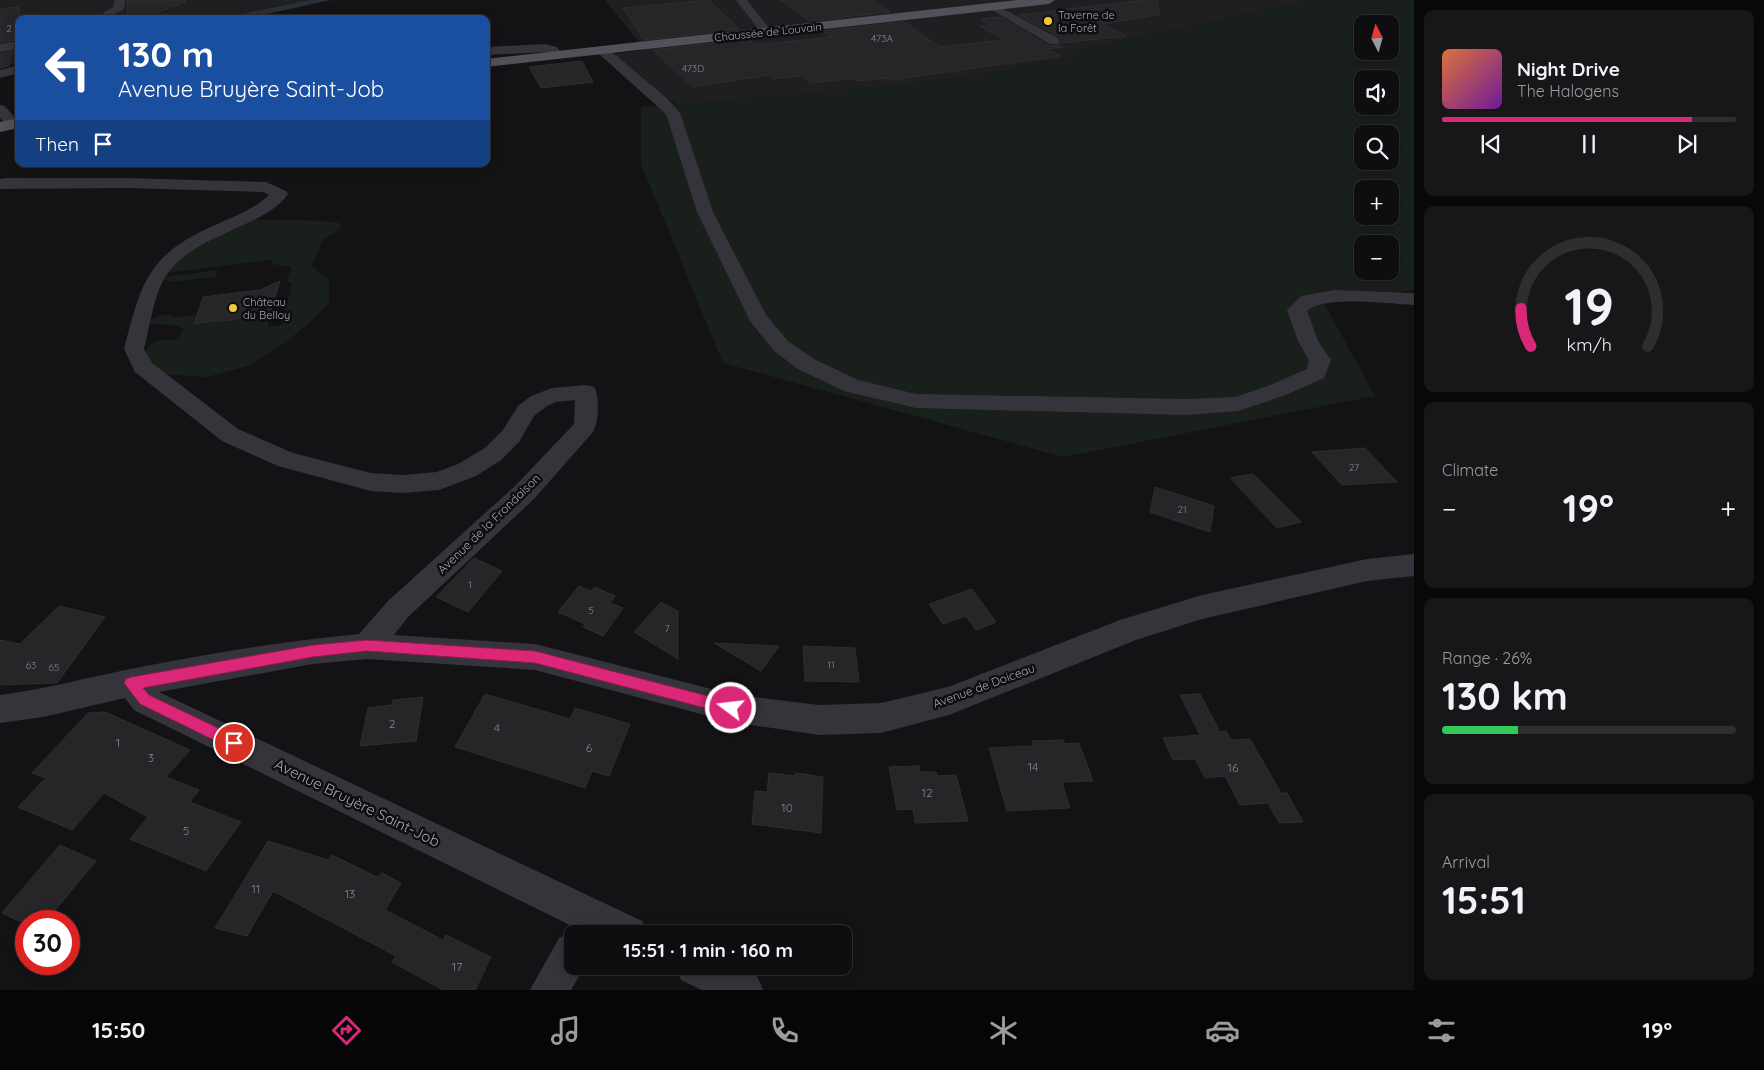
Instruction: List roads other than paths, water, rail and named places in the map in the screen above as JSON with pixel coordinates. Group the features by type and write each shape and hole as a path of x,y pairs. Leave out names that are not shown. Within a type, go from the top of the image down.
{"main road":[{"name":"Chaussée de Louvain","path":"490,63 999,4 1049,0"}],"street":[{"path":"110,15 110,12 118,8 120,0"},
{"path":"741,0 766,32"},
{"path":"999,4 1054,41"},
{"path":"0,48 15,46"},
{"path":"490,51 545,48 553,50 557,55"},
{"path":"602,50 663,102 673,113 705,212 757,317 781,346 806,364 852,386 916,400 1186,407 1238,404 1278,390 1316,373 1320,360 1308,341 1297,310 1308,300 1334,296 1414,299"},
{"path":"0,74 15,70"},
{"path":"0,108 11,124"},
{"name":"Avenue de la Frondaison","path":"0,184 126,183 266,187 280,194 260,210 215,230 177,253 160,271 144,310 134,349 143,367 230,435 286,460 371,482 403,484 439,481 467,470 493,454 511,436 526,411 539,401 552,395 586,392 585,426 525,492 398,609 367,646"},
{"name":"Avenue de Doiceau","path":"131,683 313,651 367,646 535,657 731,708 819,720 881,718 949,702 1130,629 1202,607 1367,570 1414,564"},
{"path":"0,709 43,703 131,683"},
{"name":"Avenue Bruyère Saint-Job","path":"131,683 144,700 587,925"},
{"path":"550,990 564,965"},
{"path":"713,975 743,990"}],"place":[{"name":"Taverne de la Forêt","path":"1048,21"},
{"name":"Château du Belloy","path":"233,308"}]}
